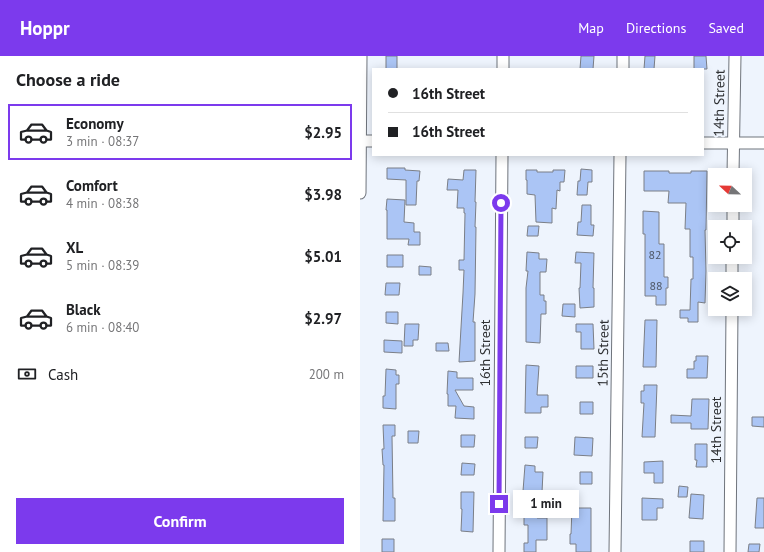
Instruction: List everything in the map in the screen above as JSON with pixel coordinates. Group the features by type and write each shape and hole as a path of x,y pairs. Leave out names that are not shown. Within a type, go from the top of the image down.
{"street":[{"path":"360,193 361,56"},
{"path":"503,56 503,68"},
{"path":"623,68 624,56"},
{"name":"14th Street","path":"733,168 735,56"},
{"path":"360,141 372,142"},
{"path":"704,143 764,143"},
{"name":"16th Street","path":"499,552 502,156"},
{"name":"15th Street","path":"615,552 620,156"},
{"name":"14th Street","path":"730,552 732,316"}],"building":[{"path":"386,56 397,56 397,68 386,68"},
{"path":"581,56 594,56 593,68 580,68"},
{"path":"645,56 655,56 654,68 644,68"},
{"path":"694,56 706,56 707,69 694,68"},
{"path":"387,168 405,168 405,170 420,171 419,181 417,181 416,205 406,205 406,180 387,179"},
{"path":"581,169 592,170 592,182 588,182 587,195 577,195"},
{"path":"464,170 476,170 475,294 473,322 475,322 475,361 459,362 464,270 459,270 459,260 464,260 465,213 464,208 457,208 458,190 447,190 448,179 463,180"},
{"path":"526,170 553,172 553,170 565,170 564,182 560,182 560,191 557,190 556,209 552,208 552,223 536,222 535,195 527,194"},
{"path":"644,171 691,173 691,171 707,171 705,303 698,302 698,322 688,322 688,318 680,318 680,310 690,310 691,279 693,279 693,257 690,257 690,229 685,229 686,203 668,203 669,191 644,191"},
{"path":"387,199 405,200 404,222 414,223 414,232 420,232 420,245 408,245 409,239 387,239"},
{"path":"582,205 591,205 591,225 594,225 593,236 577,235 578,222 581,222"},
{"path":"643,211 659,212 659,244 664,244 664,277 668,277 668,288 666,288 666,305 656,305 656,296 645,296 645,234 643,234"},
{"path":"528,226 539,226 538,236 527,236"},
{"path":"527,252 539,253 539,259 547,259 546,272 540,272 540,295 544,295 544,301 546,301 546,314 541,314 540,343 526,342 526,288 528,271 526,271"},
{"path":"576,252 594,253 594,307 580,308 579,288 581,263 575,263"},
{"path":"387,255 403,255 403,267 387,267"},
{"path":"419,266 431,267 431,275 419,275"},
{"path":"386,283 400,283 399,295 385,295"},
{"path":"563,304 575,304 575,317 562,316"},
{"path":"386,312 398,312 398,324 386,323"},
{"path":"645,320 657,320 656,367 643,367"},
{"path":"405,324 419,324 418,340 413,340 413,346 404,346"},
{"path":"576,324 593,324 594,349 581,349 581,332 576,332"},
{"path":"384,340 402,341 402,353 384,352"},
{"path":"436,343 448,343 449,351 436,351"},
{"path":"696,356 708,356 707,378 687,378 687,369 694,369 694,361 696,361"},
{"path":"526,365 539,366 537,395 548,395 548,407 541,407 541,413 525,413"},
{"path":"576,366 593,366 593,378 576,378"},
{"path":"386,369 396,370 396,375 399,375 399,384 396,384 396,409 383,408"},
{"path":"448,371 457,372 457,378 473,378 473,390 455,390 464,406 474,407 474,419 455,418 456,406 448,406"},
{"path":"644,385 657,385 655,437 642,437 644,403 641,403 641,391 644,391"},
{"path":"692,399 709,399 708,429 691,429 691,423 671,423 671,415 691,416"},
{"path":"580,402 593,402 593,414 580,414"},
{"path":"752,417 764,417 764,427 752,426"},
{"path":"383,425 395,425 395,436 392,436 395,521 383,521"},
{"path":"408,431 419,431 418,443 408,443"},
{"path":"461,435 475,435 474,447 461,447"},
{"path":"525,437 538,437 537,448 525,448"},
{"path":"575,437 593,438 592,456 574,455"},
{"path":"695,444 707,444 707,467 696,467 697,460 695,460"},
{"path":"663,461 663,483 654,483 654,473 644,473 644,462"},
{"path":"462,463 475,464 474,475 461,475"},
{"path":"525,465 535,466 535,472 543,472 542,492 523,491"},
{"path":"580,472 592,472 592,484 580,484"},
{"path":"679,486 688,487 687,497 678,497"},
{"path":"461,492 474,492 473,532 461,531"},
{"path":"691,494 704,495 703,519 689,518"},
{"path":"642,498 663,499 663,508 657,508 657,520 642,520"},
{"path":"757,498 764,498 764,528 755,528"},
{"path":"537,507 537,518 547,518 547,540 536,540 536,552 524,552 524,543 528,543 528,525 524,525 524,508"},
{"path":"572,508 591,508 591,552 576,552 576,544 570,544"},
{"path":"382,539 394,539 394,552 382,552"},
{"path":"690,541 704,541 704,552 690,552"},
{"path":"749,544 760,544 759,552 748,552"}],"route":[{"path":"499,504 501,203"}]}
